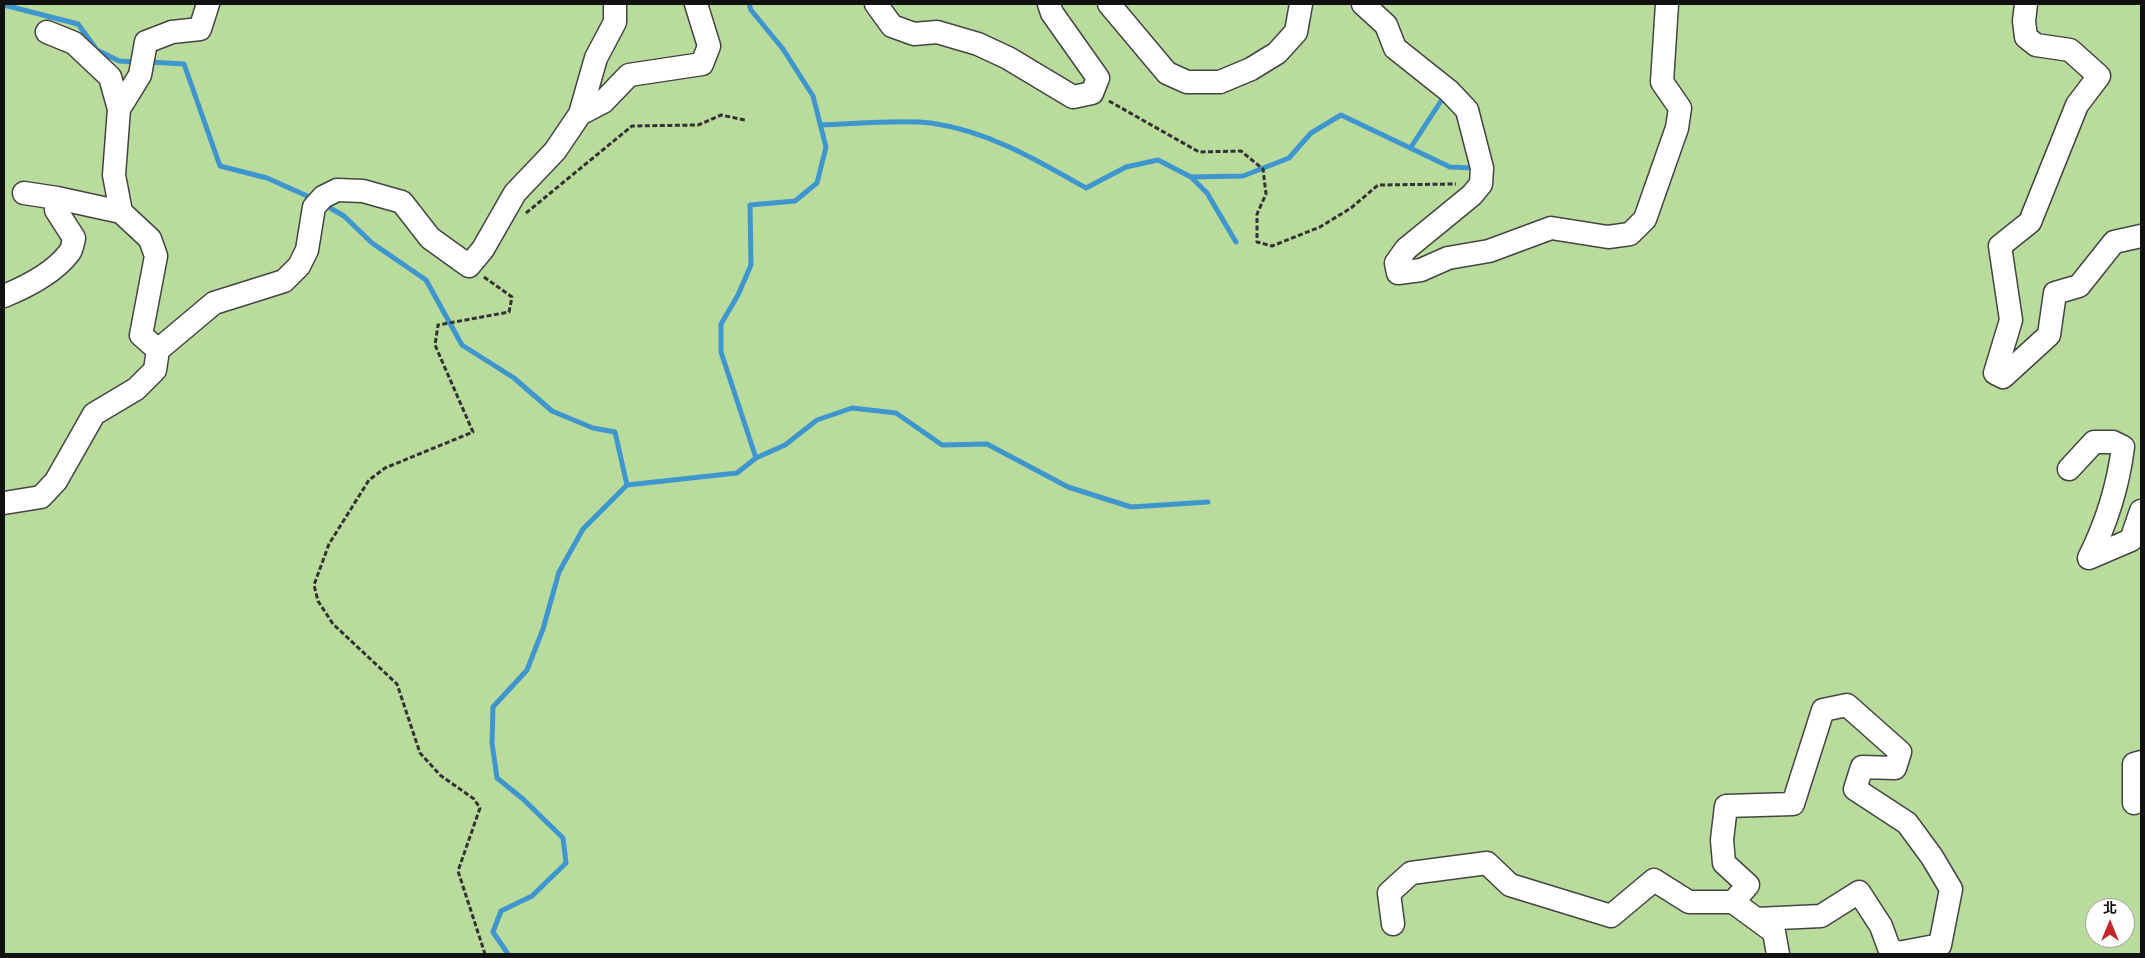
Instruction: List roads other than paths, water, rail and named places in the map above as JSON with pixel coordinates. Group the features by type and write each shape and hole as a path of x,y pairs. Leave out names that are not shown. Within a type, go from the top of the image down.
{"lane":[{"path":"119,110 140,76 146,42 172,32 200,29 208,4"},
{"path":"4,503 41,497 56,481 94,414 136,389 155,370 158,350 214,303 284,281 299,266 307,250 314,207 324,196 337,190 363,192 402,202 430,238 469,266 483,249 515,193 555,151 580,114 596,58 615,22 615,4"},
{"path":"580,114 603,102 629,75 702,64 709,46 696,4"},
{"path":"876,4 892,26 914,34 944,34 978,44 1008,58 1073,97 1092,93 1098,78 1052,12 1049,4"},
{"path":"1109,4 1167,73 1187,82 1220,82 1251,69 1278,53 1296,32 1301,4"},
{"path":"1363,4 1386,25 1396,48 1449,91 1467,110 1482,168 1481,184 1472,196 1406,249 1396,263 1398,273 1421,270 1448,258 1489,251 1551,228 1608,237 1630,234 1645,219 1677,128 1680,108 1662,82 1667,4"},
{"path":"2026,4 2024,20 2026,37 2036,45 2070,50 2099,76 2077,105 2030,222 2000,246 2011,320 1995,373 2003,377 2049,335 2055,293 2079,286 2114,242 2141,236"},
{"path":"47,32 74,43 110,77 119,110 114,174 121,212"},
{"path":"24,193 121,212 150,239 156,256 141,335 158,350"},
{"path":"4,296 24,288 56,266 70,252 74,238 56,210 57,198"},
{"path":"2069,470 2094,442 2113,442 2123,447 2112,504 2104,528 2089,558 2131,540 2141,511"},
{"path":"1732,902 1748,885 1724,863 1722,840 1726,806 1794,804 1823,710 1847,705 1900,752 1895,768 1862,767 1855,789 1907,823 1932,857 1951,889 1940,945 1899,954 1889,948 1881,926 1859,892 1821,916 1757,919"},
{"path":"2134,804 2134,764 2141,762"},
{"path":"1392,924 1389,893 1411,873 1487,863 1510,885 1611,916 1654,880 1689,902 1732,902 1774,932 1778,954"}],"waterway":[{"path":"508,954 493,932 501,911 532,896 566,863 563,838 523,799 497,778 492,743 493,707 527,670 543,629 559,572 583,529 627,485 737,473 756,458 721,352 721,324 738,295 751,265 750,205 795,201 817,183 826,147 813,96 783,49 751,10 749,4"},
{"path":"4,5 78,24 97,50 119,61 138,62"},
{"path":"149,62 184,64 220,166 267,178 314,199"},
{"path":"1411,147 1441,101"},
{"path":"820,125 905,121 952,127 1012,148 1086,188 1126,167 1158,160 1191,177 1243,176 1289,158 1311,133 1341,115 1450,167 1474,168"},
{"path":"1191,177 1207,193 1236,242"},
{"path":"323,204 344,216 372,243 426,280 462,345 514,378 552,411 593,428 615,432 627,485"},
{"path":"756,458 785,445 817,420 852,408 896,413 942,445 987,444 1068,487 1131,507 1208,502"}]}
